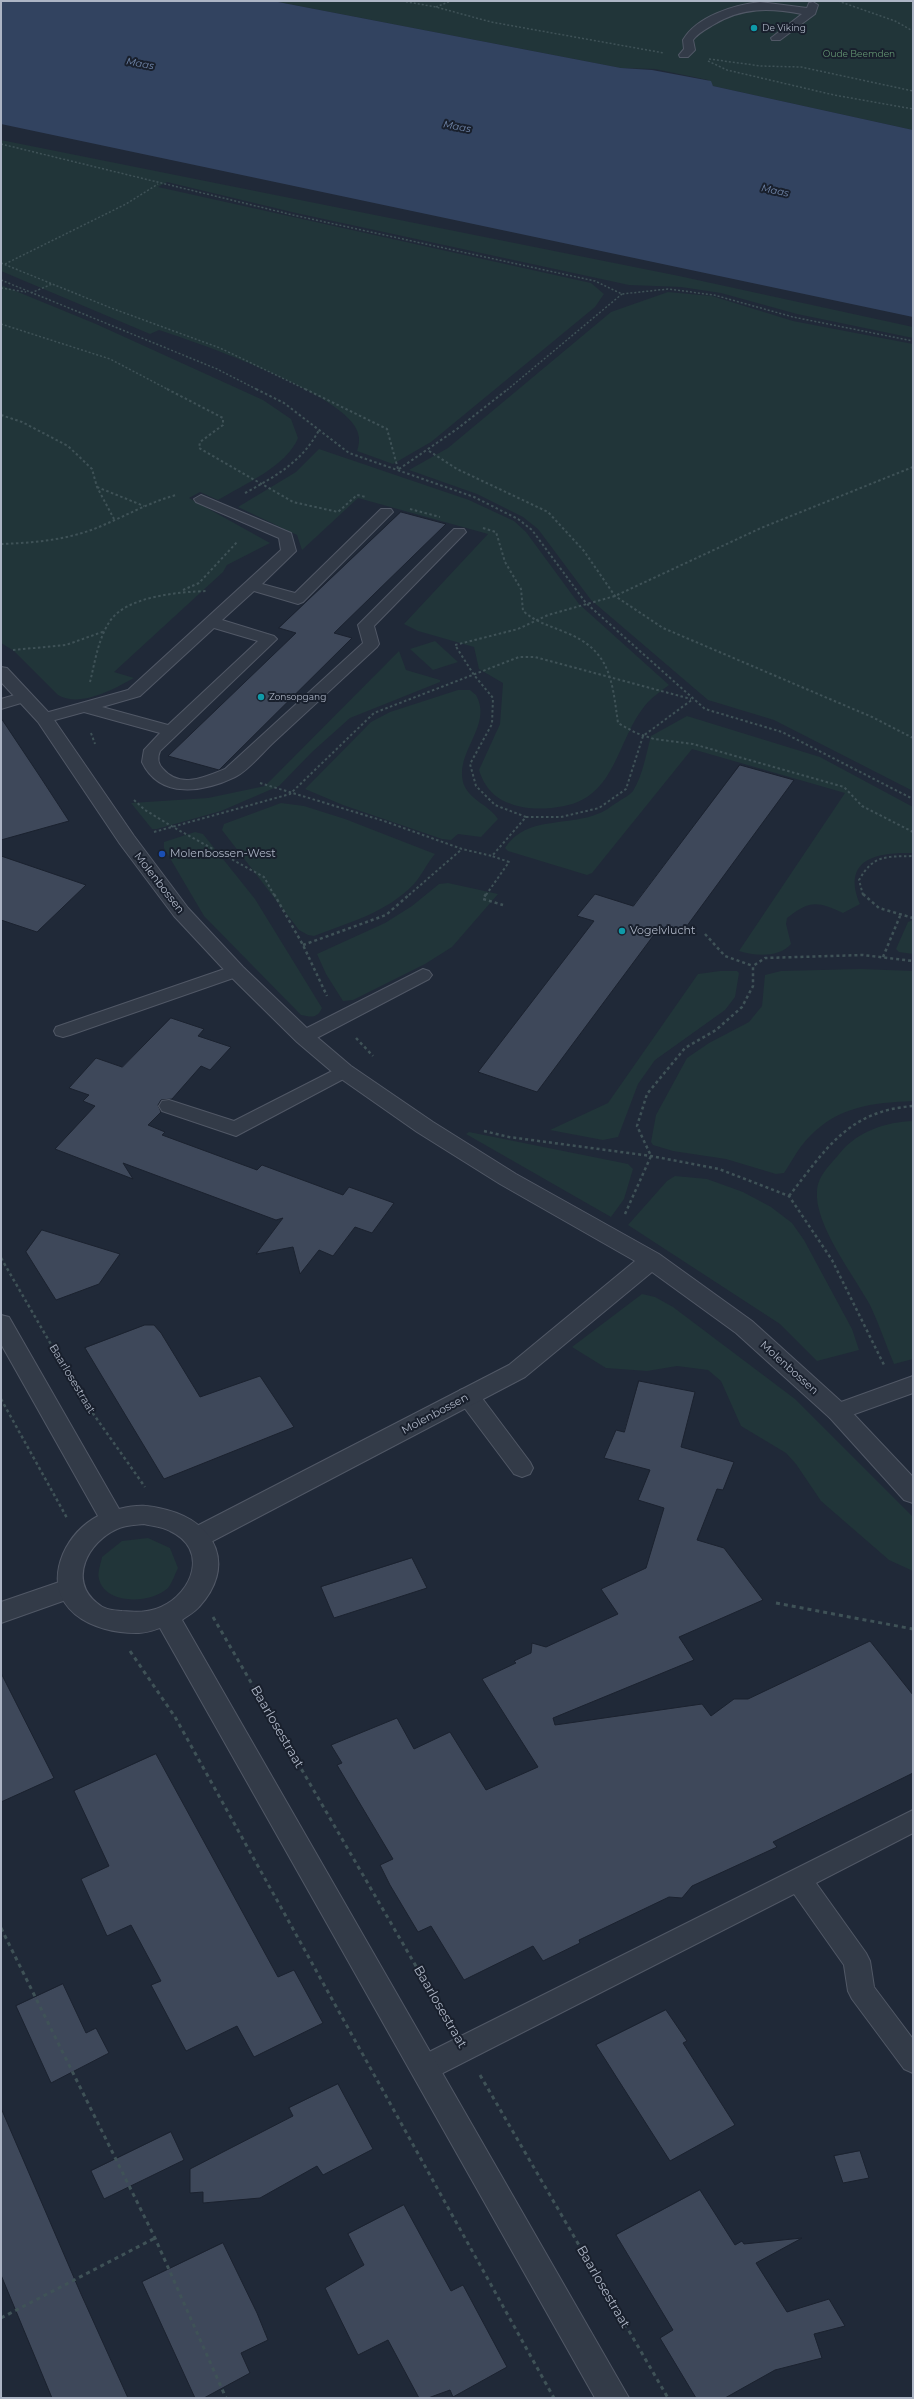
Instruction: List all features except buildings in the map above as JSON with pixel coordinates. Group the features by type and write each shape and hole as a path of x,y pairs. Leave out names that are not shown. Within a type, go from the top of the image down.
{"street":[{"name":"Molenbossen","path":"1,672 44,718 127,840 181,912 236,971 304,1037 344,1071 425,1126 508,1178 651,1260 744,1327 838,1412 913,1493"},
{"name":"Molenbossen","path":"198,1537 517,1371 651,1260"},
{"path":"1,1323 109,1511"},
{"path":"109,1511 161,1516 176,1521 189,1528 198,1537 205,1552 207,1567 204,1582 173,1627"},
{"path":"109,1511 99,1527 76,1549 70,1563 71,1588 78,1600 87,1610 105,1620 128,1624 148,1623 173,1627"},
{"path":"1,1613 71,1588"},
{"path":"173,1627 613,2398"}],"lane":[{"path":"776,38 811,12 814,1"},
{"path":"684,55 690,50 688,40 692,33 730,11 750,5 774,6 811,12"},
{"path":"44,718 134,693 289,551 286,536 201,499"},
{"path":"252,586 298,599 386,512"},
{"path":"212,622 269,638 171,731 151,753 150,763 158,775 170,782 188,786 204,784 231,773 371,644 366,625 459,532"},
{"path":"1,704 25,697"},
{"path":"84,707 171,731"},
{"path":"63,1031 236,971"},
{"path":"304,1037 423,975"},
{"path":"169,1106 236,1129 344,1071"},
{"path":"838,1412 905,1387"},
{"path":"468,1396 522,1468"},
{"path":"425,2068 913,1822"},
{"path":"798,1879 857,1961 861,1991 913,2060"}],"path":[{"path":"402,1 436,7 491,22 684,55 761,66 801,67 913,91"},
{"path":"436,7 451,1"},
{"path":"838,1 895,21 913,31"},
{"path":"699,57 727,70 834,95 913,109"},
{"path":"1,144 159,184 595,281 622,294 668,289 714,295 793,317 913,341"},
{"path":"4,264 126,204 159,184"},
{"path":"1,263 111,308 220,348 387,429 399,470"},
{"path":"1,280 217,369 284,403 349,452 474,497 518,519 532,530 586,603 704,708 782,732 913,799"},
{"path":"1,288 31,293 52,284"},
{"path":"399,470 429,451 622,294"},
{"path":"1,324 110,359 222,418 223,425 200,442 199,448 292,502 338,512 357,495 373,499"},
{"path":"1,415 22,422 68,446 92,469 97,487 114,519"},
{"path":"220,506 293,465 311,447 319,430"},
{"path":"429,451 457,469 548,512 584,551 615,596 663,628 872,717 913,738"},
{"path":"693,699 643,736 626,789 599,808 561,817 526,817 495,805 476,786 470,764 492,724 493,698 474,674 456,645 518,629 535,621 586,603 615,596 760,528 913,468"},
{"path":"97,487 144,506"},
{"path":"1,544 24,544 94,530 114,519 163,498 182,494 201,499"},
{"path":"404,507 442,518"},
{"path":"180,591 199,583 239,540 245,518"},
{"path":"480,528 496,532 505,562 521,589 523,611 540,625 568,632 595,646 608,666 618,723 632,732 667,743 693,744 844,787 862,806 913,832"},
{"path":"7,651 66,645 106,631"},
{"path":"127,840 290,794 374,713 520,657 535,657 693,699"},
{"path":"290,794 384,820 462,849 492,856 509,862 483,899 503,904"},
{"path":"492,856 526,817"},
{"path":"303,945 386,915 462,849"},
{"path":"913,856 885,857 867,866 859,880 863,895 878,908 900,916 913,918"},
{"path":"883,958 900,916"},
{"path":"705,934 725,956 753,966"},
{"path":"753,966 765,958 863,955 913,961"},
{"path":"651,1156 636,1126 647,1094 685,1048 716,1030 742,1007 753,986 753,966"},
{"path":"338,1018 374,1057"},
{"path":"789,1196 841,1132 866,1115 896,1106 913,1106"},
{"path":"481,1130 509,1137 651,1156 719,1169 789,1196 832,1260 905,1387"},
{"path":"613,1237 651,1156"},
{"name":"Baarlosestraat","path":"1,1258 82,1398 146,1489"},
{"path":"1,1399 70,1523 86,1511 109,1511"},
{"path":"776,1603 913,1629"},
{"path":"216,1611 197,1628 173,1627 156,1645 128,1647 175,1717 554,2398"},
{"name":"Baarlosestraat","path":"212,1615 668,2398"},
{"path":"1,1928 155,2238 226,2398"},
{"path":"1,2318 155,2238"}],"green space":[{"name":"Oude Beemden","path":"273,1 913,1 913,130 713,86 708,80 655,69 621,68"},
{"path":"1,140 679,276 913,327 913,338 797,314 721,293 681,287 629,285 296,213 167,182 158,187 591,283 604,294 595,307 431,442 393,464 357,451 359,435 348,418 328,403 301,387 236,358 178,336 159,330 150,334 1,271"},
{"path":"1,285 96,324 263,400 291,419 298,438 292,448 274,466 218,500 200,492 189,498 270,543 227,565 223,572 114,672 134,678 97,696 76,699 58,695 14,651 1,643"},
{"path":"668,292 712,296 793,321 913,344 913,791 774,720 708,700 591,600 538,529 523,517 477,494 409,470 448,448 611,312"},
{"path":"319,449 469,500 514,521 526,532 579,604 669,685 648,702 637,717 613,766 593,793 578,802 558,807 545,808 526,808 514,805 494,795 485,784 479,770 500,724 503,683 479,669 474,647 418,631 404,624 488,534 358,498 302,550 297,535 238,507 296,472"},
{"path":"435,641 458,662 433,670 410,649"},
{"path":"399,651 406,670 440,680 440,682 350,718 312,752 279,786 221,811 157,829 152,829 131,803 208,798 265,786"},
{"path":"458,690 470,690 476,695 480,707 480,718 477,729 463,763 462,775 465,787 472,796 495,814 498,819 481,837 458,834 451,840 442,839 343,805 305,789 371,722 390,712"},
{"path":"687,716 820,757 913,807 913,853 887,854 866,861 859,868 855,877 855,889 860,904 843,913 827,906 814,904 802,908 787,918 786,924 791,944 780,952 759,955 739,951 845,793 692,749 592,873 587,875 508,851 505,848 514,838 524,831 536,826 575,820 600,813 628,795 633,791 639,778 651,736"},
{"path":"281,803 304,806 345,819 435,854 414,884 403,894 380,910 314,936 308,935 299,930 222,830 224,824"},
{"path":"195,832 203,834 255,899 322,1008 316,1016 311,1017 301,1015 204,916 164,848 164,842"},
{"path":"448,883 498,894 452,947 425,964 353,1000 343,1001 326,974 317,954 385,923 412,906 439,884"},
{"path":"913,920 913,954 899,952 896,949 908,922"},
{"path":"860,969 913,971 913,1101 870,1105 857,1108 832,1119 820,1127 805,1141 784,1173 776,1174 726,1159 673,1151 653,1145 651,1142 656,1115 687,1058 709,1043 749,1022 762,1006 765,975 781,971"},
{"path":"720,971 737,971 739,973 735,997 725,1010 655,1060 638,1084 618,1137 603,1140 550,1130 608,1103 698,974"},
{"path":"913,1121 913,1359 894,1364 870,1305 836,1250 828,1234 818,1204 817,1191 822,1175 847,1145 855,1139 873,1129 893,1123"},
{"path":"469,1132 628,1164 633,1169 624,1199 611,1217 466,1134"},
{"path":"675,1176 707,1179 743,1192 771,1207 792,1223 804,1240 852,1329 859,1350 817,1361 780,1324 628,1225 667,1181"},
{"path":"642,1294 655,1297 673,1307 795,1399 913,1517 913,1571 889,1560 821,1501 796,1464 786,1453 741,1426 721,1381 708,1370 677,1366 647,1371 606,1368 572,1347"},
{"path":"148,1538 170,1548 178,1568 168,1588 151,1597 140,1599 129,1599 110,1594 103,1588 99,1579 102,1557 122,1541"}],"water":[{"name":"Maas","path":"1,1 273,1 621,68 652,70 711,81 713,86 913,130 913,317 1,124"}],"place":[{"name":"De Viking","path":"754,28"},
{"name":"Zonsopgang","path":"261,697"},
{"name":"Molenbossen-West","path":"162,854"},
{"name":"Vogelvlucht","path":"622,931"}]}
